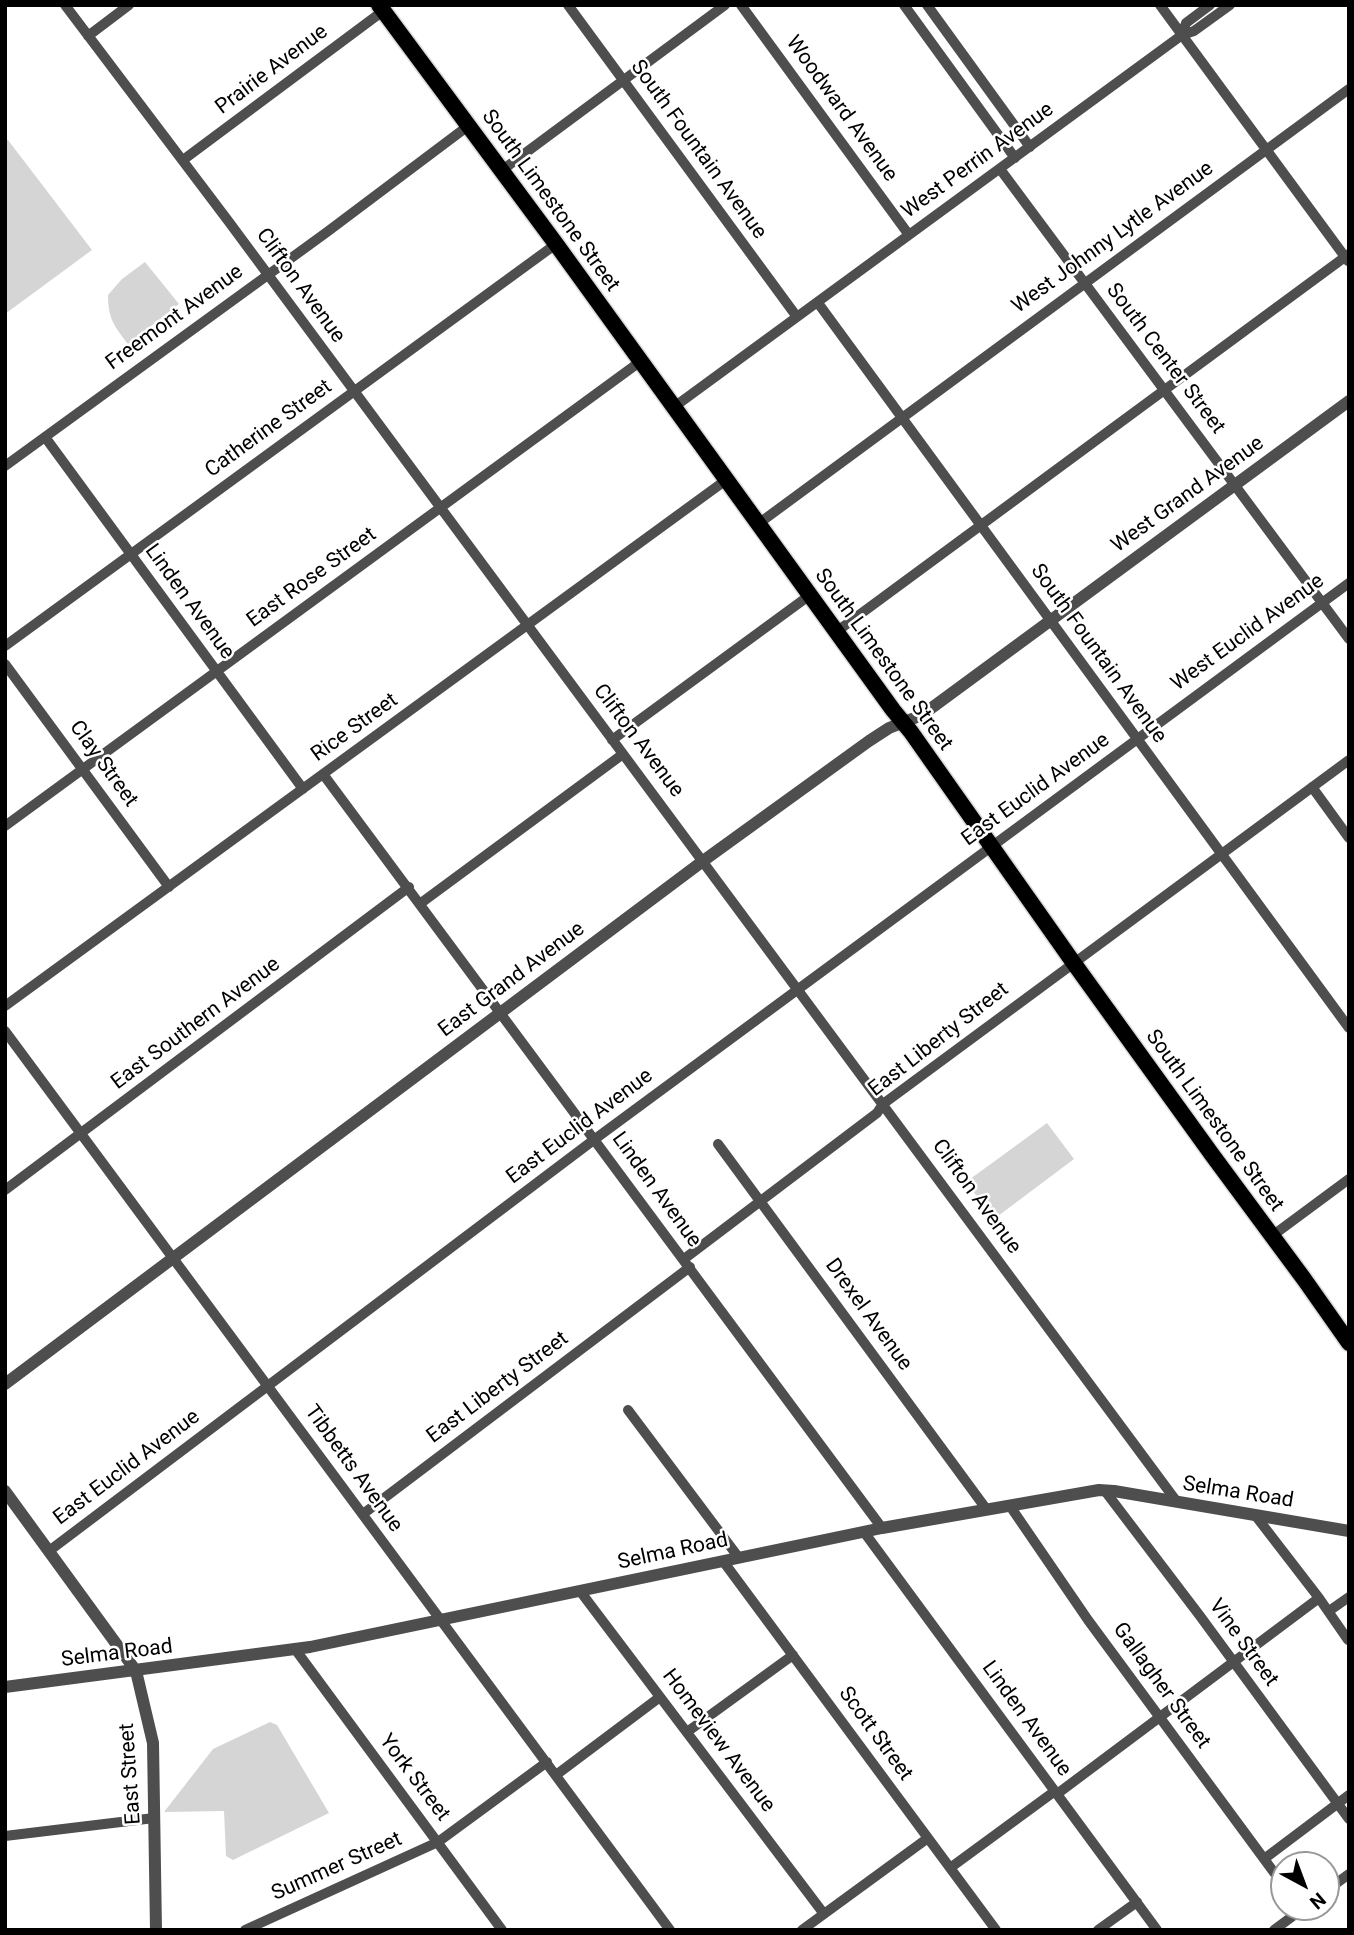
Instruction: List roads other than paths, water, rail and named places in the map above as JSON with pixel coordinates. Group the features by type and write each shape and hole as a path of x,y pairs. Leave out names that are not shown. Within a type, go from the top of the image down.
{"main road":[{"name":"South Limestone Street","path":"381,8 903,722 1349,1343"}],"street":[{"name":"Clifton Avenue","path":"65,5 183,160 1177,1503"},
{"path":"88,36 129,5"},
{"name":"South Fountain Avenue","path":"568,5 797,317"},
{"path":"501,170 725,5"},
{"name":"Woodward Avenue","path":"741,5 909,235"},
{"path":"904,5 1015,158"},
{"path":"927,5 1030,147"},
{"path":"836,632 1348,258 1160,5"},
{"name":"West Perrin Avenue","path":"1182,35 1186,23 1210,5"},
{"name":"West Perrin Avenue","path":"674,407 1182,35 1194,31 1230,5"},
{"name":"Prairie Avenue","path":"183,160 381,8"},
{"name":"West Johnny Lytle Avenue","path":"758,524 1349,89"},
{"name":"Freemont Avenue","path":"5,466 468,126"},
{"name":"South Center Street","path":"1000,169 1349,639"},
{"name":"Catherine Street","path":"5,646 556,244"},
{"name":"South Fountain Avenue","path":"818,303 1349,1028"},
{"name":"East Rose Street","path":"5,826 641,361"},
{"name":"West Grand Avenue","path":"1050,621 1349,401"},
{"name":"Linden Avenue","path":"44,437 303,789"},
{"name":"Rice Street","path":"5,1006 726,480"},
{"name":"West Euclid Avenue","path":"1137,739 1349,583"},
{"path":"612,740 810,595"},
{"name":"East Grand Avenue","path":"5,1384 703,861 869,741 922,715 1050,621"},
{"name":"Clay Street","path":"5,664 169,887"},
{"name":"East Euclid Avenue","path":"49,1550 595,1139 1137,739"},
{"path":"421,904 623,754"},
{"name":"East Liberty Street","path":"363,1514 687,1263 760,1201 877,1113 883,1104 1349,760"},
{"name":"Linden Avenue","path":"323,774 882,1528"},
{"path":"1312,787 1349,838"},
{"name":"East Southern Avenue","path":"5,1190 409,887"},
{"name":"Tibbetts Avenue","path":"5,1031 670,1930"},
{"name":"Drexel Avenue","path":"718,1144 987,1510"},
{"path":"1272,1236 1349,1179"},
{"path":"628,1410 739,1558"},
{"name":"Selma Road","path":"5,1688 295,1649 882,1528 1081,1492 1105,1490 1349,1531"},
{"name":"Vine Street","path":"1105,1490 1349,1819"},
{"name":"East Street","path":"5,1491 136,1671 153,1743 156,1930"},
{"name":"Gallagher Street","path":"1010,1506 1088,1620 1270,1867"},
{"path":"1255,1515 1348,1640"},
{"name":"Linden Avenue","path":"864,1532 1157,1930"},
{"name":"Scott Street","path":"723,1561 996,1930"},
{"name":"Homeview Avenue","path":"580,1591 824,1914"},
{"path":"1329,1611 1349,1597"},
{"path":"950,1868 1160,1717 1319,1598"},
{"name":"York Street","path":"295,1649 502,1930"},
{"path":"687,1732 793,1655"},
{"path":"556,1775 660,1697"},
{"name":"Summer Street","path":"245,1930 438,1842 547,1762"},
{"path":"1264,1859 1349,1795"},
{"path":"5,1836 154,1818"},
{"path":"802,1930 928,1838"},
{"path":"1098,1930 1137,1902"},
{"path":"272,1917 278,1930"}]}
